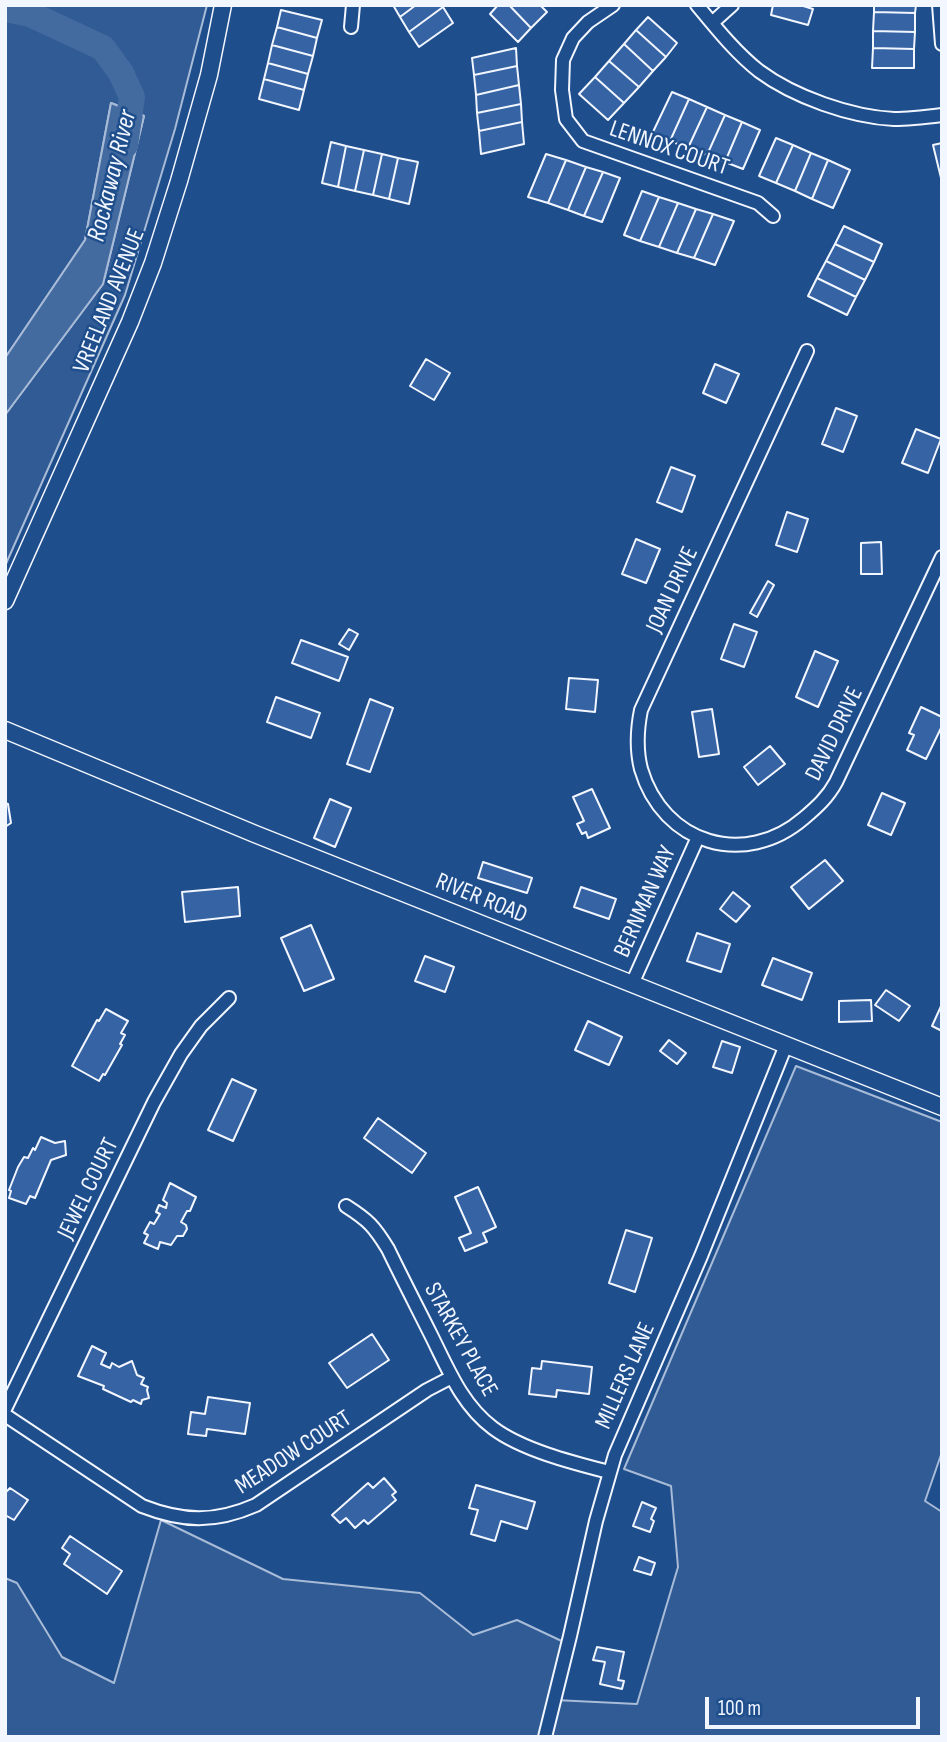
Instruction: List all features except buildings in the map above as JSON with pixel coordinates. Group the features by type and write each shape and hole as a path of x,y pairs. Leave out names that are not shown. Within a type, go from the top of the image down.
{"street":[{"name":"VREELAND AVENUE","path":"5,601 130,322 153,262 206,87 223,5"},
{"path":"351,27 353,5"},
{"name":"LENNOX COURT","path":"613,5 587,22 573,38 563,60 562,90 566,119 583,141 751,200 773,216"},
{"path":"696,5 757,69 790,90 865,115 894,119 942,115"},
{"path":"712,23 732,5"},
{"path":"939,5 942,44"},
{"name":"JOAN DRIVE","path":"698,837 678,825 664,811 648,787 638,749 637,730 641,710 807,351"},
{"name":"DAVID DRIVE","path":"698,837 733,845 762,842 796,825 826,799 942,557"},
{"name":"RIVER ROAD","path":"5,730 255,834 942,1107"},
{"name":"BERNMAN WAY","path":"632,984 698,837"},
{"name":"JEWEL COURT","path":"5,1412 154,1102 181,1054 201,1026 229,998"},
{"name":"MILLERS LANE","path":"545,1737 609,1472 701,1256 786,1045"},
{"name":"STARKEY PLACE","path":"346,1206 367,1219 377,1231 459,1391 479,1416 510,1439 569,1462 609,1472"},
{"name":"MEADOW COURT","path":"5,1412 142,1506 180,1517 209,1518 228,1516 256,1505 427,1390 452,1377"}],"shaded area":[{"path":"5,5 207,5 175,129 125,295 5,566 5,415 103,284 144,116 111,103 85,240 5,358"},
{"path":"796,1066 942,1122 942,1452 925,1501 942,1512 942,1737 5,1737 5,1578 17,1583 62,1657 114,1683 161,1520 283,1579 420,1593 473,1635 517,1620 568,1644 555,1700 637,1704 678,1567 671,1486 624,1469"}],"water":[{"name":"Rockaway River","path":"111,103 144,116 103,284 5,415 5,358 85,240"}],"waterway":[{"name":"Rockaway River","path":"5,9 30,14 103,48 121,73 132,97 125,145"}]}
